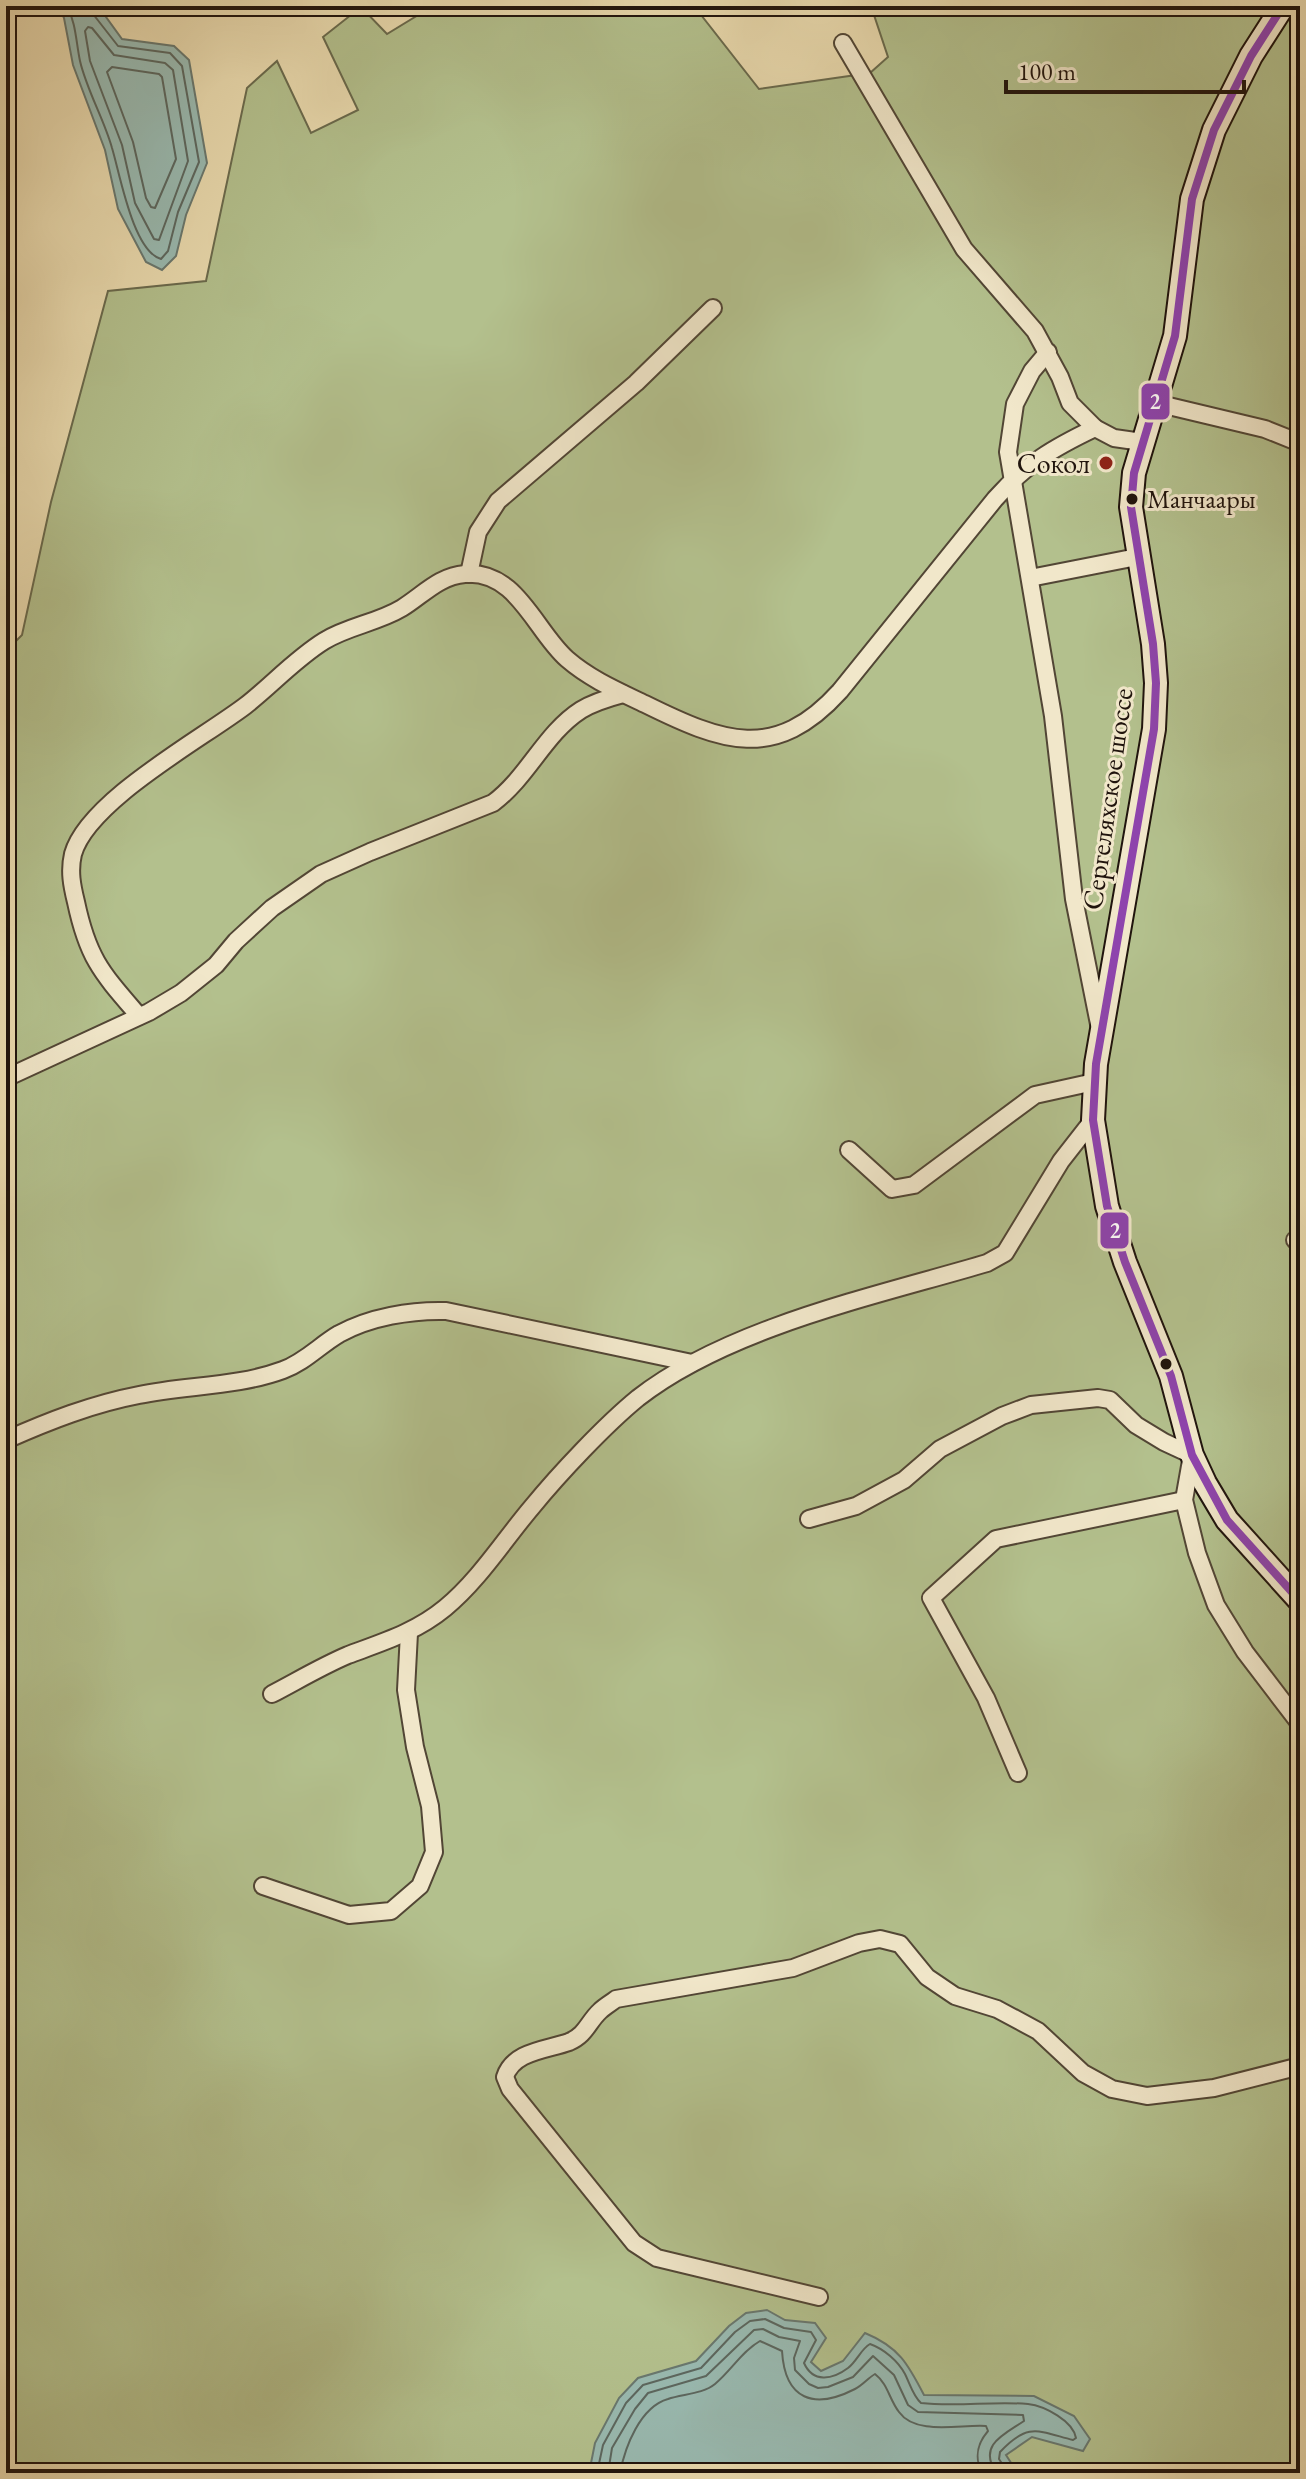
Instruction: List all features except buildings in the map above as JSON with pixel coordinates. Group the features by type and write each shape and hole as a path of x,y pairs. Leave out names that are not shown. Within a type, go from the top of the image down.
{"main road":[{"name":"Сергеляхское шоссе","path":"1283,6 1251,56 1214,130 1192,199 1175,336 1134,473 1131,507 1153,644 1156,683 1154,729 1100,1029 1093,1120 1107,1206 1125,1262 1171,1376 1192,1455 1227,1520 1300,1601"}],"street":[{"path":"843,43 964,249 1024,316 1048,352 1070,403 1095,428 1114,438 1142,442"},
{"path":"469,574 478,532 498,501 636,383 713,308"},
{"path":"1048,352 1032,371 1015,404 1008,452 1053,716 1074,899 1100,1029"},
{"path":"1156,403 1265,429 1300,443"},
{"path":"139,1016 98,967 84,939 71,873 74,850 80,837 93,821 135,784 243,708 327,639 394,612 453,575 469,574 494,580 508,589 522,602 564,656 596,680 623,694 719,736 755,739 780,735 797,728 825,708 1011,481 1040,456 1095,428"},
{"path":"1030,578 1137,557"},
{"path":"6,1078 181,993 216,965 236,941 272,908 321,874 493,803 510,791 568,721 598,701 623,694"},
{"path":"849,1150 892,1189 914,1185 1035,1095 1094,1082"},
{"path":"272,1694 345,1657 409,1633 455,1599 534,1503 638,1399 692,1363 748,1337 987,1263 1005,1253 1061,1161 1093,1120"},
{"path":"6,1440 63,1415 139,1394 219,1384 283,1370 311,1356 337,1335 364,1323 424,1310 446,1311 692,1363"},
{"path":"809,1519 856,1506 904,1480 940,1449 1002,1416 1031,1405 1098,1398 1110,1400 1136,1425 1192,1455 1184,1500 1197,1553 1216,1605 1245,1652 1300,1724"},
{"path":"1018,1773 986,1698 931,1598 996,1539 1184,1500"},
{"path":"263,1886 349,1915 391,1911 420,1886 434,1852 430,1806 415,1747 406,1690 409,1633"},
{"path":"819,2297 657,2258 634,2243 510,2089 505,2077 508,2066 516,2059 573,2041 585,2034 599,2011 616,1999 793,1968 859,1943 880,1939 900,1944 927,1977 955,1996 997,2009 1038,2031 1083,2073 1112,2089 1147,2096 1214,2088 1300,2066"}],"green space":[{"path":"433,6 694,6 759,89 870,73 888,57 871,6 1300,6 1300,2473 6,2473 6,651 22,635 51,502 108,291 206,281 247,88 277,61 311,133 358,110 323,37 361,7 387,34"}],"water":[{"path":"59,6 98,6 122,39 174,46 189,60 207,163 186,215 176,256 162,270 146,262 118,209 105,150 73,65"},
{"path":"767,2310 785,2320 815,2323 826,2338 811,2362 821,2371 843,2361 865,2333 886,2344 901,2358 924,2395 1034,2396 1074,2416 1090,2439 1083,2451 1032,2437 1006,2455 1015,2469 1024,2473 589,2473 595,2443 619,2398 638,2378 696,2361 746,2313"}],"transit line":[{"name":"2","path":"1283,6 1251,56 1214,130 1192,199 1175,336 1134,473 1131,507 1153,644 1156,683 1154,729 1096,1064 1093,1120 1107,1206 1125,1262 1171,1376 1192,1455 1227,1520 1300,1601"}],"place":[{"name":"Сокол","path":"1106,463"},
{"name":"Манчаары","path":"1132,499"}]}
